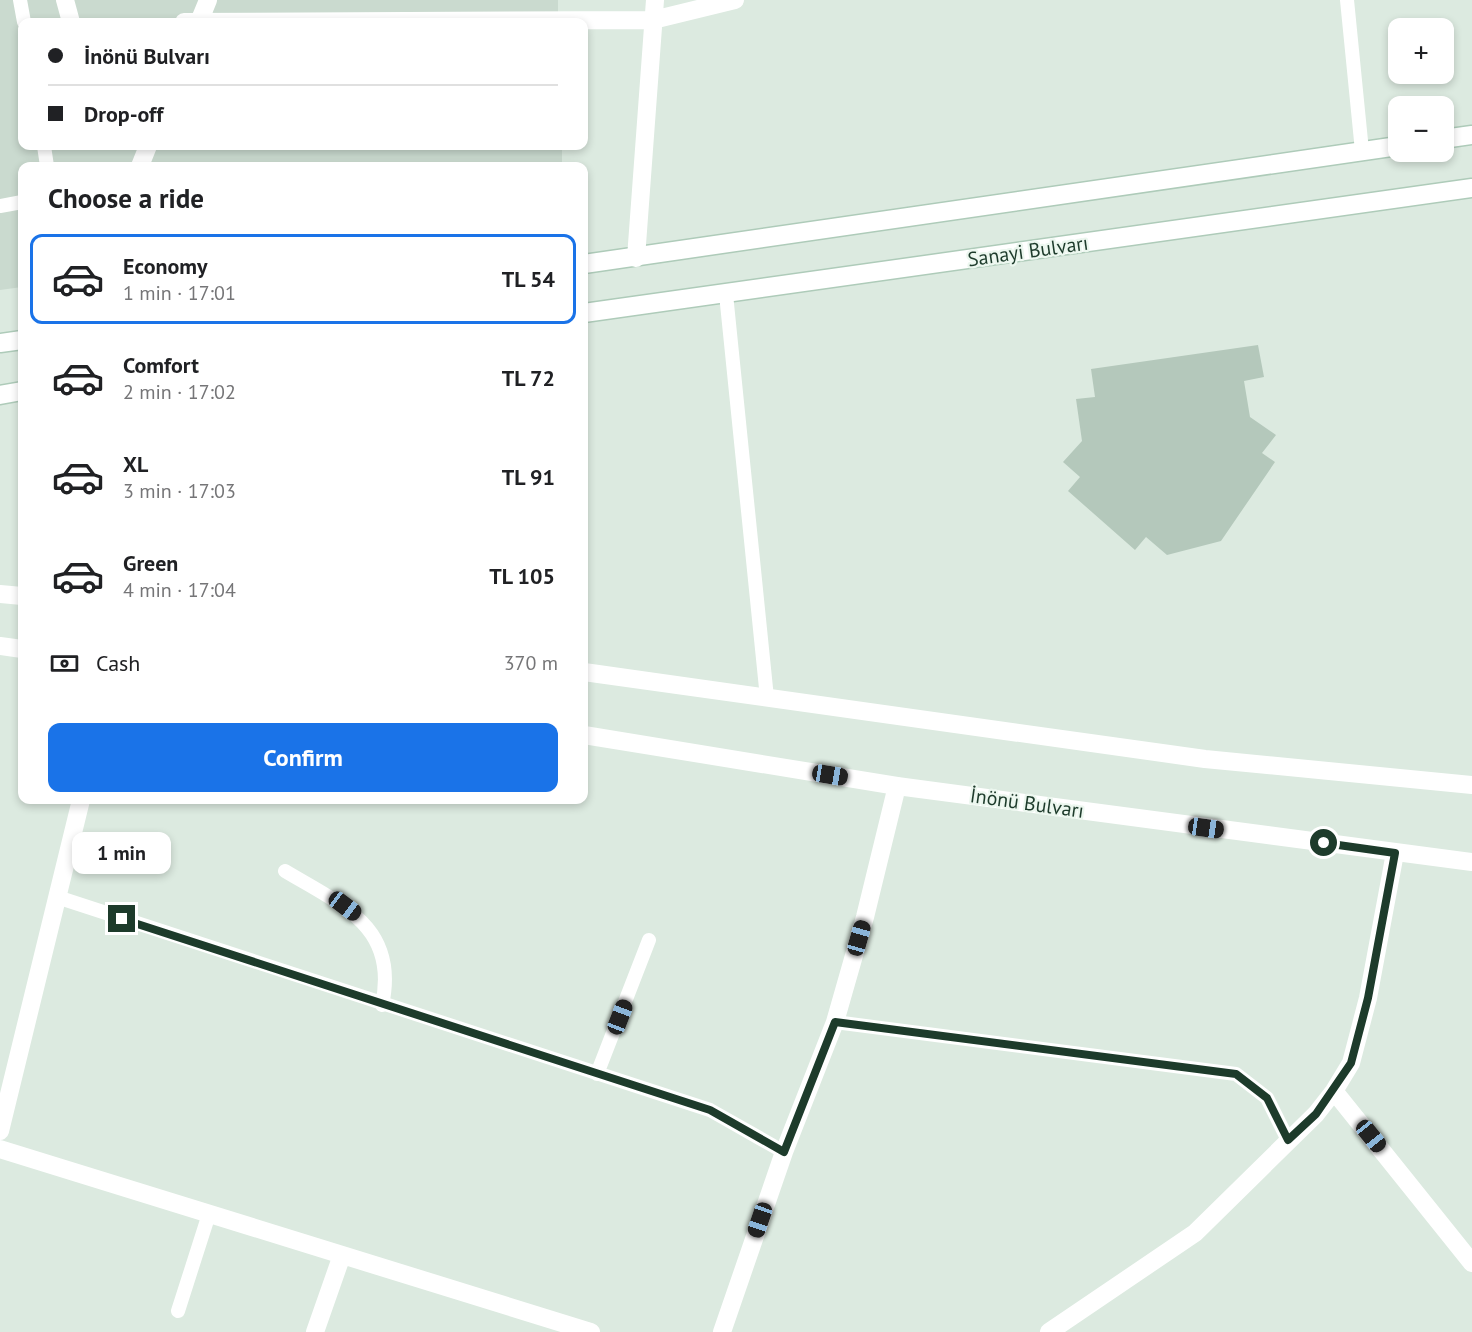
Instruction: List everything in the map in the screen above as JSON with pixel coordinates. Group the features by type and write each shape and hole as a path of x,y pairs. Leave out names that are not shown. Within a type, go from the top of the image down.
{"street":[{"path":"65,0 70,18"},
{"path":"197,18 208,0"},
{"path":"636,258 655,0"},
{"path":"588,20 653,20 735,0"},
{"path":"1454,137 1472,135"},
{"path":"588,264 1388,147"},
{"name":"Sanayi Bulvarı","path":"588,312 1472,188"},
{"path":"0,343 18,341"},
{"path":"0,395 18,392"},
{"path":"0,594 18,596"},
{"path":"0,646 18,648"},
{"path":"588,673 1205,759 1472,785"},
{"name":"İnönü Bulvarı","path":"588,736 897,786 1472,862"},
{"path":"722,1332 784,1152 835,1022 865,917 897,786"},
{"path":"0,1131 80,804"},
{"path":"1048,1332 1195,1233 1316,1114 1334,1091 1351,1063 1368,998 1395,853"},
{"path":"1334,1091 1472,1263"},
{"path":"0,1149 591,1332"},
{"path":"315,1332 342,1255"}],"lane":[{"path":"20,0 23,18"},
{"path":"1347,0 1362,151"},
{"path":"0,207 18,203"},
{"path":"726,294 767,698"},
{"path":"285,871 345,906 373,933 382,951 386,969 386,987 382,1005"},
{"path":"57,897 382,1005 710,1110 784,1152"},
{"path":"597,1074 649,940"},
{"path":"835,1022 1236,1074 1267,1098 1288,1140"},
{"path":"178,1311 209,1214"}],"shaded area":[{"path":"0,0 558,0 558,18 18,18 18,150 562,150 562,162 18,162 18,288 0,290"}],"building":[{"path":"1258,345 1264,377 1244,381 1250,417 1276,435 1262,453 1275,462 1221,541 1167,555 1146,537 1135,550 1068,491 1080,477 1063,462 1082,441 1076,399 1095,397 1091,369"}],"route":[{"path":"122,919 710,1110 784,1152 835,1022 1236,1074 1267,1098 1288,1140 1316,1114 1334,1091 1351,1063 1368,998 1395,853 1324,843"}]}
